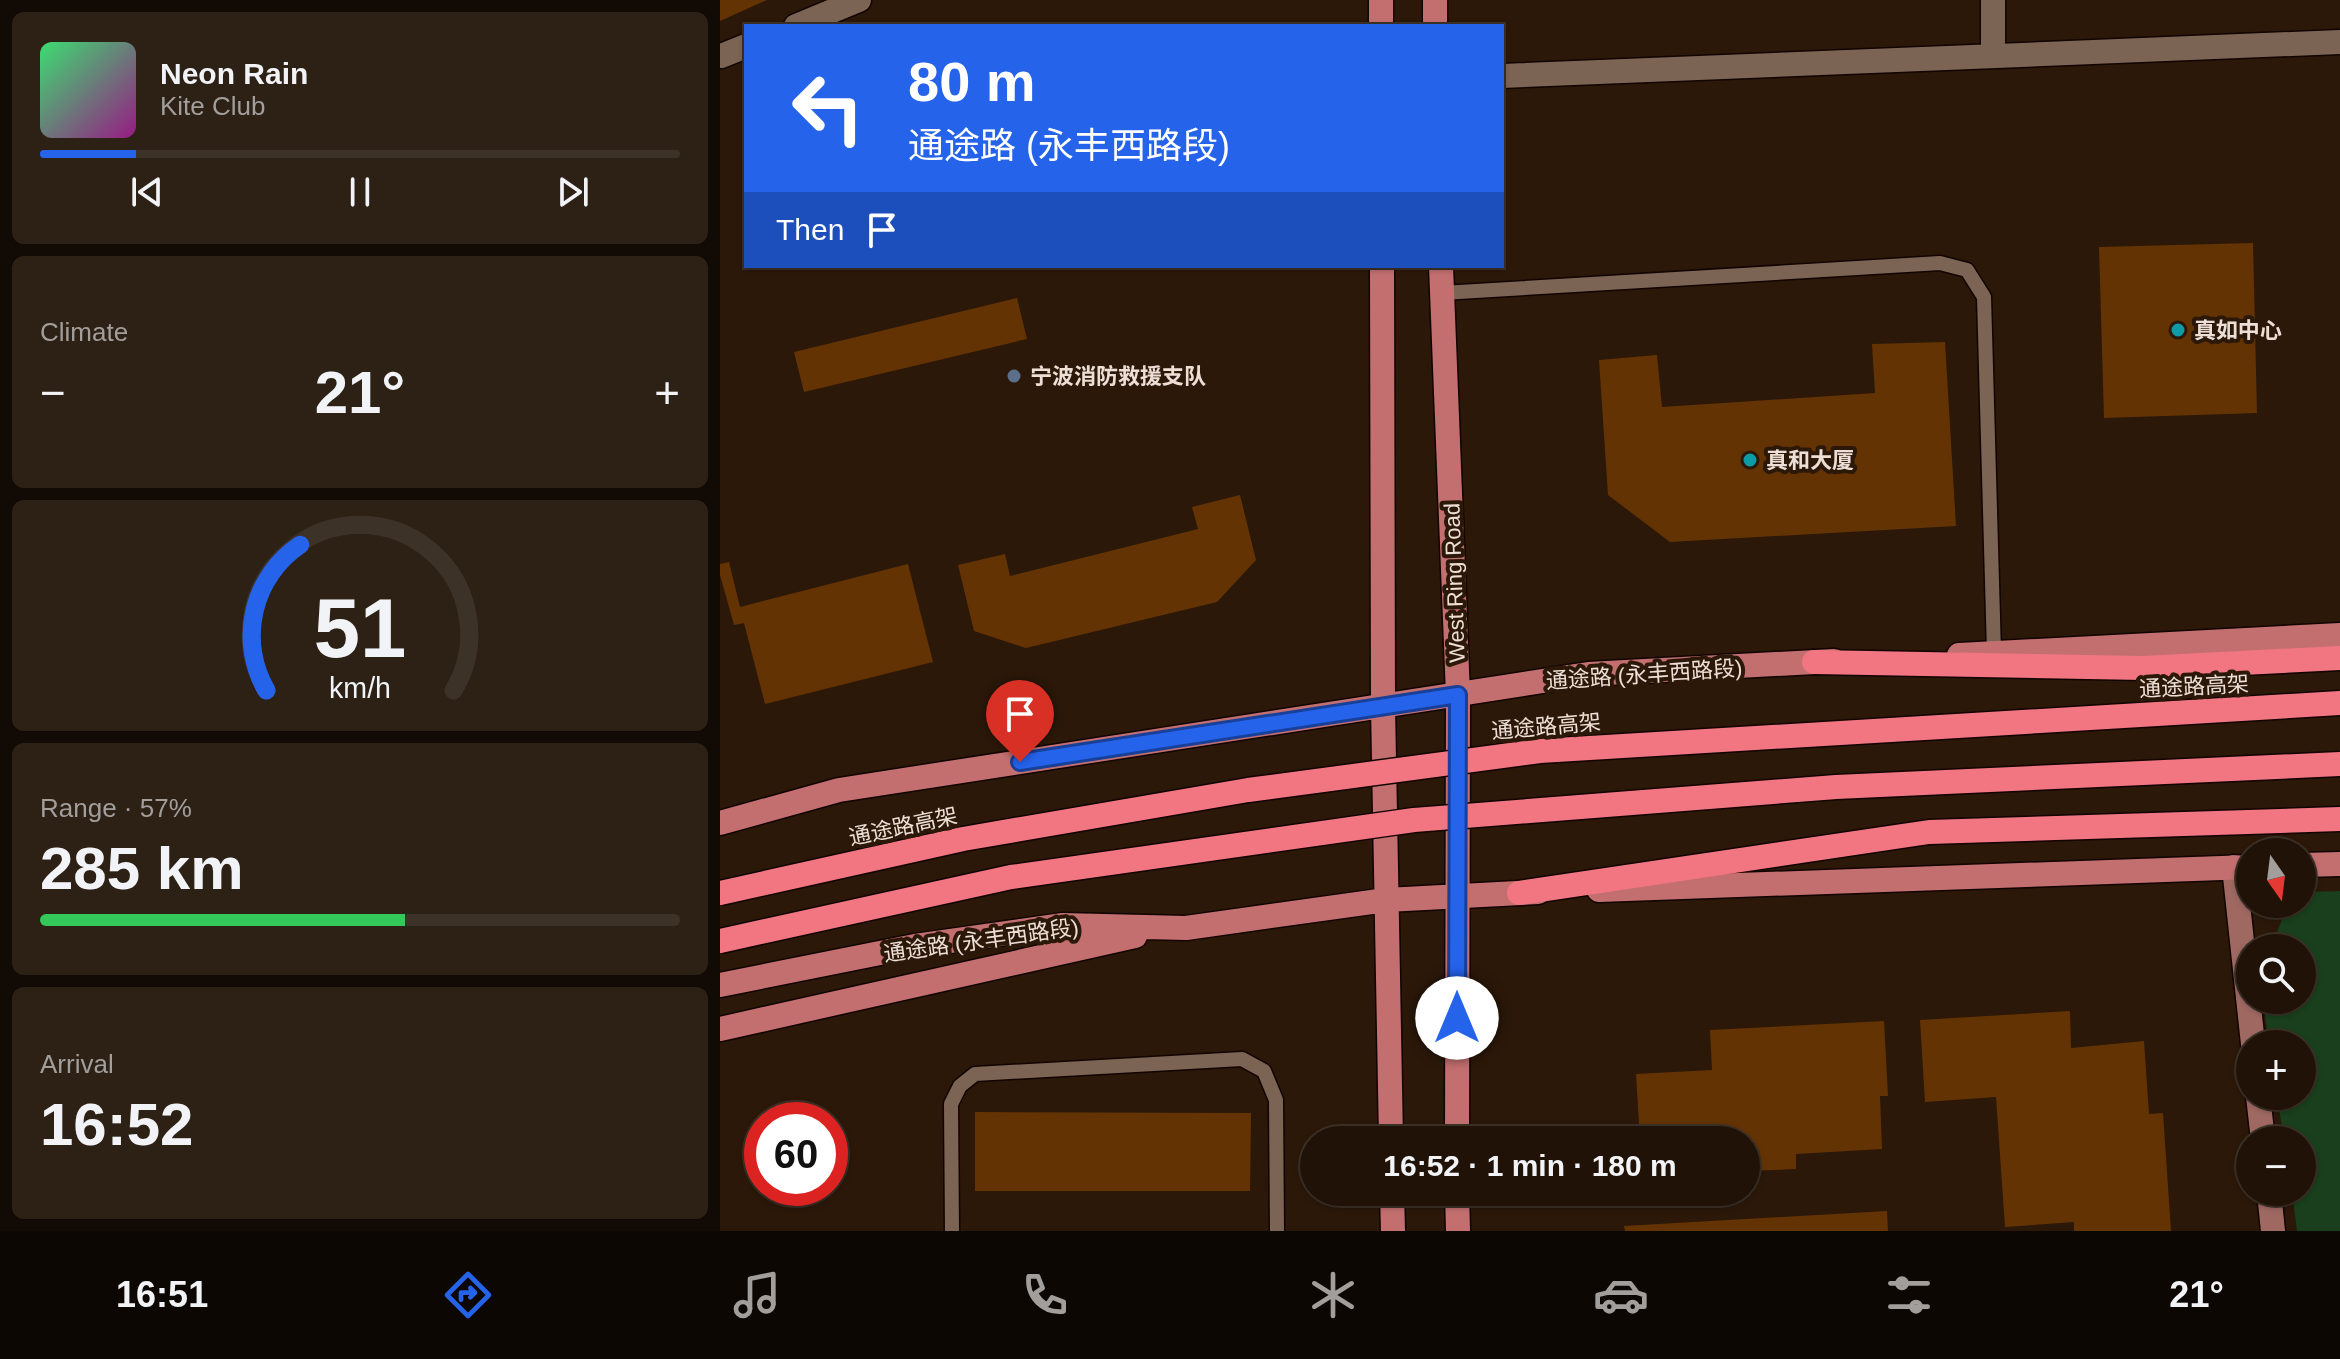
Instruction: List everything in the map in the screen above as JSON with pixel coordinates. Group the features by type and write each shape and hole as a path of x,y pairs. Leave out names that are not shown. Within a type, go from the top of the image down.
{"highway":[{"path":"1814,662 2143,668 2340,658"},
{"name":"通途路高架","path":"720,893 963,839 1248,790 1540,751 2340,703"},
{"path":"720,941 1011,877 1414,820 1836,787 2340,764"},
{"path":"1519,893 1929,832 2340,819"}],"main road":[{"path":"1381,0 1381,24"},
{"path":"1435,0 1435,24"},
{"path":"1382,268 1383,706 1391,1126"},
{"name":"West Ring Road","path":"1441,268 1458,695 1457,1126"},
{"name":"通途路 (永丰西路段)","path":"723,821 839,790 1588,674 2340,635"},
{"path":"2316,865 2340,864"},
{"name":"通途路 (永丰西路段)","path":"720,985 915,946 1063,925 1186,928 1386,900 1456,896 2236,867"},
{"path":"720,1029 1144,934 1186,928"},
{"path":"1392,1206 1393,1231"},
{"path":"1457,1206 1458,1231"}],"street":[{"path":"801,24 859,0"},
{"path":"1993,0 1993,56"},
{"path":"1504,76 2340,42"},
{"path":"721,56 744,47"},
{"path":"2245,918 2252,1030"},
{"path":"2270,1206 2273,1231"}],"lane":[{"path":"1442,293 1940,263 1967,270 1984,297 1994,653"},
{"path":"952,1231 951,1104 960,1086 975,1074 1242,1059 1264,1071 1276,1100 1277,1231"}],"green space":[{"path":"2340,891 2340,1231 2297,1231 2294,1206 2316,1206 2316,1126 2282,1126 2279,1110 2316,1110 2316,1030 2267,1030 2265,1014 2316,1014 2316,934 2276,934 2283,918 2316,918 2316,892"}],"building":[{"path":"720,0 767,0 720,21"},
{"name":"真如中心","path":"2253,243 2257,413 2104,418 2099,247"},
{"path":"1017,298 1027,339 804,392 794,352"},
{"path":"1945,342 1956,526 1670,542 1608,495 1599,360 1657,355 1662,407 1875,393 1872,344"},
{"path":"1240,495 1256,560 1217,602 1026,648 974,631 958,565 1005,554 1010,576 1198,529 1192,507"},
{"path":"729,562 740,607 908,564 933,662 765,704 744,623 734,625 720,575 720,564"},
{"path":"2070,1011 2071,1048 2144,1041 2149,1114 2163,1113 2171,1231 2074,1231 2074,1222 2005,1227 1996,1097 1925,1102 1920,1020"},
{"path":"1884,1021 1888,1096 1880,1096 1882,1149 1796,1154 1796,1169 1760,1170 1760,1126 1639,1126 1636,1074 1712,1070 1710,1030"},
{"path":"975,1112 1251,1113 1250,1191 975,1191"},
{"path":"1887,1211 1888,1231 1625,1231 1624,1226"}],"place":[{"name":"真如中心","path":"2178,330"},
{"name":"宁波消防救援支队","path":"1014,376"},
{"name":"真和大厦","path":"1750,460"}],"route":[{"path":"1020,762 1458,695 1457,1018"}]}
